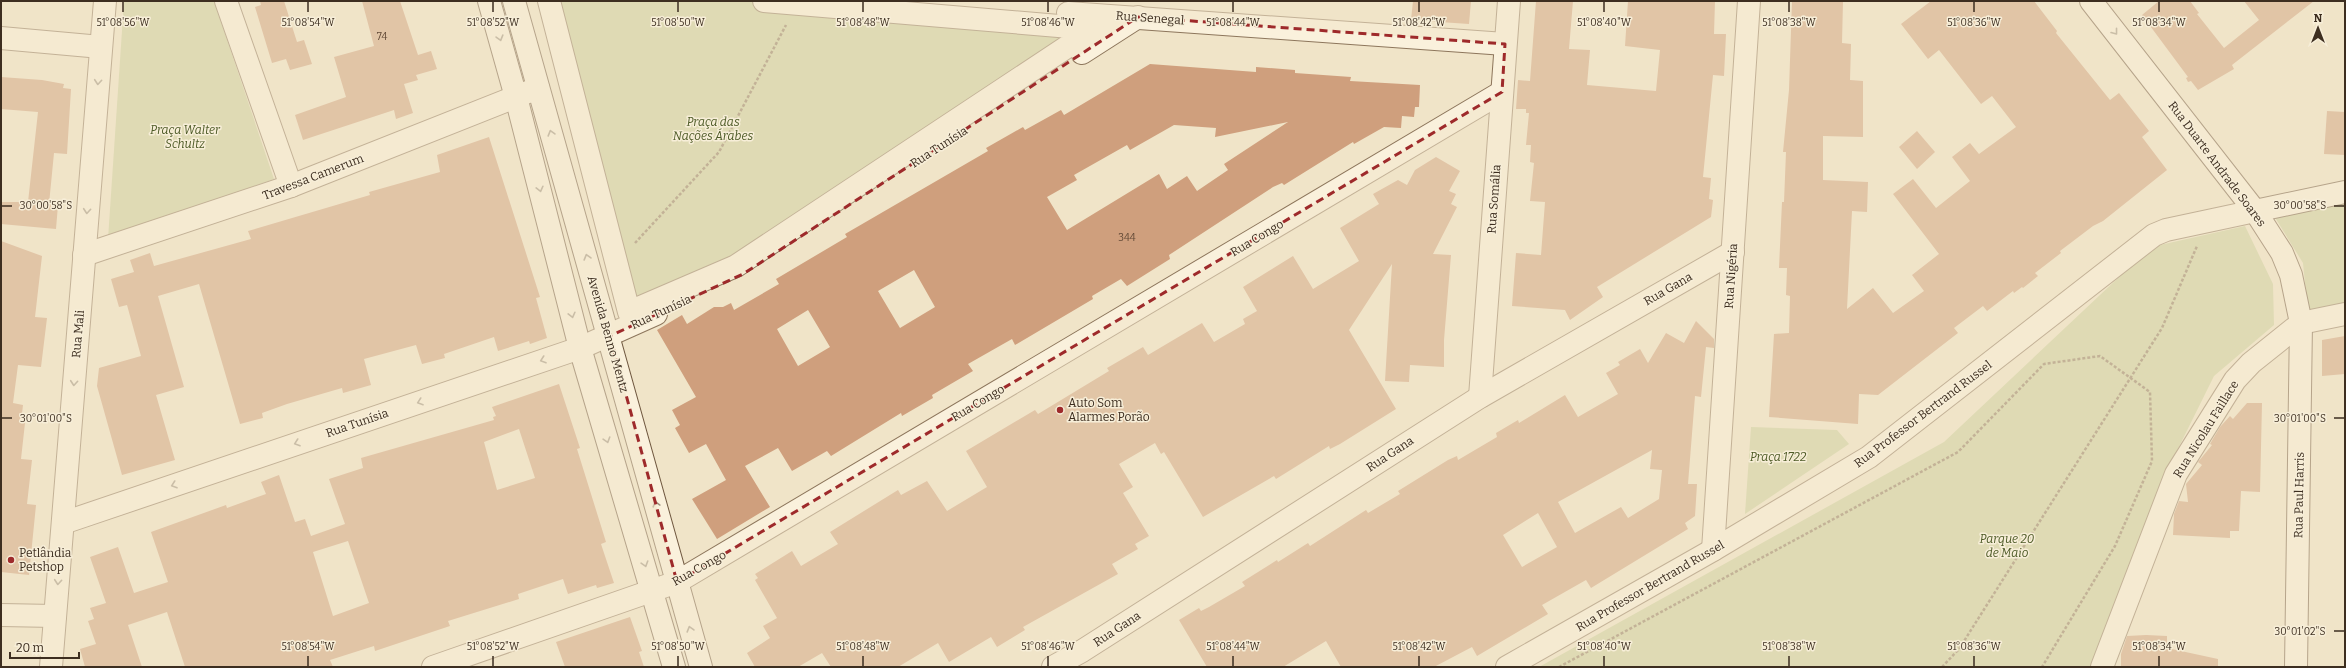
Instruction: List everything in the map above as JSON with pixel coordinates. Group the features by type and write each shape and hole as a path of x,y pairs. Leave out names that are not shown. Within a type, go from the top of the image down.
{"street":[{"name":"Rua Mali","path":"51,667 105,1"},
{"path":"226,1 291,186"},
{"path":"489,1 516,97 580,348 653,591 674,667"},
{"name":"Avenida Benno Mentz","path":"514,1 610,336 701,667"},
{"path":"549,1 629,312 736,266 1094,29 764,1"},
{"name":"Rua Senegal","path":"867,1 1138,17 1505,44"},
{"name":"Rua Somália","path":"1480,397 1509,1"},
{"name":"Rua Nigéria","path":"1713,550 1749,1"},
{"name":"Rua Duarte Andrade Soares","path":"2091,1 2255,211 2282,253 2291,275 2302,323"},
{"name":"Rua Tunísia","path":"62,523 580,348 610,336 743,274 1138,17"},
{"path":"1,38 101,47"},
{"name":"Travessa Camerum","path":"84,255 291,186 538,88"},
{"name":"Rua Congo","path":"433,667 677,582 1502,92"},
{"name":"Rua Professor Bertrand Russel","path":"1507,667 1713,550 1869,458 2154,235 2166,230 2345,192"},
{"name":"Rua Gana","path":"1052,667 1080,659 1480,397 1733,252"},
{"name":"Rua Nicolau Faillace","path":"2102,667 2176,474 2235,380 2250,363 2302,323 2345,314"},
{"name":"Rua Paul Harris","path":"2296,667 2302,323"},
{"path":"1,615 55,616"}],"path":[{"path":"616,263 719,152 790,18"},
{"path":"1942,667 1959,648 2162,328 2198,243"},
{"path":"1559,667 1958,452 2044,364 2100,356 2150,392 2152,461 2115,546 2042,667"}],"highlighted area":[{"path":"1138,17 1505,44 1502,92 677,582 610,336 743,274"}],"green space":[{"name":"Praça Walter Schultz","path":"124,1 214,1 274,179 108,239"},
{"name":"Praça das Nações Árabes","path":"549,1 764,1 1094,29 736,266 629,312"},
{"path":"2345,197 2345,306 2308,313 2303,263 2271,211"},
{"name":"Parque 20 de Maio","path":"2245,226 2273,284 2274,325 2214,376 2160,485 2090,667 1539,667 1944,442 2151,247"},
{"name":"Praça 1722","path":"1751,427 1837,430 1849,444 1745,514"}],"building":[{"path":"260,1 284,1 297,42 304,40 312,64 290,70 286,59 272,63 255,7 261,5"},
{"path":"362,1 400,1 418,55 431,51 437,69 416,75 418,80 404,84 413,113 396,119 394,110 303,140 295,115 346,97 334,57 374,46"},
{"path":"1413,1 1471,1 1469,24 1411,20"},
{"path":"1536,1 1573,1 1569,49 1590,50 1587,85 1656,91 1660,50 1625,46 1628,1 1715,1 1714,34 1726,34 1724,76 1713,75 1703,177 1711,178 1709,199 1713,200 1711,217 1597,287 1603,297 1570,320 1565,310 1512,306 1516,253 1541,255 1545,202 1530,201 1534,163 1530,162 1531,145 1526,145 1529,113 1526,113 1526,109 1516,109 1518,80 1530,81"},
{"path":"1792,1 1843,1 1842,43 1851,44 1850,80 1863,81 1863,137 1823,136 1823,180 1868,182 1867,212 1852,211 1847,309 1873,288 1893,313 1924,291 1912,275 1939,254 1893,194 1913,179 1936,208 1970,181 1952,157 1970,143 1979,154 2016,127 1992,96 1981,104 1939,50 1928,59 1901,24 1931,1 2034,1 2057,31 2056,33 2110,100 2119,93 2149,131 2142,137 2167,170 2103,221 2093,226 2060,251 2061,253 2035,273 2038,276 2023,288 2022,287 2014,293 2013,291 1987,311 1983,306 1954,328 1958,333 1878,395 1859,394 1858,424 1769,417 1774,334 1789,333 1790,296 1786,295 1787,268 1779,268 1782,202 1784,202 1786,152 1783,152 1789,90"},
{"path":"2159,1 2190,1 2199,13 2197,14 2224,48 2259,20 2244,1 2314,1 2232,65 2234,69 2198,90 2191,81 2188,82 2186,78 2188,77 2142,15"},
{"path":"1150,64 1256,72 1256,67 1295,70 1295,73 1351,77 1350,81 1420,85 1419,107 1415,107 1414,117 1402,116 1401,128 1384,127 1354,144 1353,142 1284,185 1282,183 1273,187 1169,255 1170,259 1127,286 1121,279 1092,296 1093,299 1015,345 1012,339 968,364 973,371 932,395 933,398 902,416 901,413 831,456 827,451 792,471 778,448 745,466 770,507 717,539 692,499 726,480 706,444 689,453 675,428 680,425 672,410 696,397 657,330 682,315 687,324 714,307 723,307 731,303 734,310 779,284 776,279 847,237 845,234 988,151 986,148 1023,127 1025,130 1061,110 1064,115","holes":["1288,122 1224,164 1228,170 1197,191 1187,176 1167,189 1159,174 1067,230 1047,197 1077,180 1074,175 1127,145 1130,150 1174,125 1216,128 1215,137","914,270 935,307 900,328 878,291","808,310 830,347 798,366 777,329"]},
{"path":"1,77 42,80 64,84 63,88 71,89 67,154 54,153 49,204 58,205 56,229 1,224 1,202 28,202 38,112 1,109"},
{"path":"2327,111 2345,112 2345,155 2324,154"},
{"path":"1917,131 1935,152 1917,169 1899,147"},
{"path":"489,137 540,297 536,298 547,338 530,344 529,341 498,351 494,337 444,354 445,358 422,364 416,345 364,359 371,385 343,393 342,388 287,404 262,413 263,418 240,424 199,284 158,296 184,387 156,395 175,460 122,475 97,386 99,368 141,356 127,305 119,307 111,279 134,272 130,260 150,253 154,266 251,239 248,231 370,195 369,192 440,172 437,155"},
{"path":"1436,157 1460,171 1449,191 1456,194 1451,204 1457,207 1433,254 1451,255 1444,340 1444,367 1410,365 1409,382 1385,381 1392,264 1349,330 1396,409 1340,444 1330,449 1329,446 1276,479 1274,476 1203,517 1164,452 1161,454 1155,443 1119,464 1133,487 1123,493 1149,536 1135,544 1138,549 1112,564 1118,574 1023,627 1025,630 997,647 991,637 949,662 938,643 898,667 831,667 822,653 798,667 755,667 747,653 770,638 763,626 777,618 755,580 758,578 755,574 792,551 801,566 838,544 830,532 898,490 901,495 927,481 947,511 987,487 966,451 1035,410 1038,414 1109,371 1107,368 1143,347 1148,355 1202,323 1214,342 1245,324 1243,319 1257,311 1243,287 1293,256 1313,289 1359,261 1340,228 1379,204 1373,194 1398,180 1407,185 1415,170"},
{"path":"1,241 42,256 35,317 47,318 41,367 18,365 13,403 23,405 21,422 25,423 21,459 32,460 27,504 36,505 29,575 1,572"},
{"path":"1696,321 1714,339 1714,348 1706,347 1701,397 1695,396 1688,484 1697,484 1695,516 1685,523 1688,529 1591,588 1586,580 1542,605 1548,614 1477,656 1472,647 1434,667 1341,667 1326,641 1283,667 1207,667 1179,620 1199,608 1201,611 1209,607 1245,586 1242,582 1277,560 1278,562 1308,543 1310,546 1366,510 1368,513 1400,494 1398,491 1448,460 1457,456 1458,460 1497,437 1496,433 1518,420 1519,423 1565,395 1578,417 1618,394 1606,373 1620,365 1618,362 1640,349 1648,363 1666,333 1684,343","holes":["1652,450 1650,469 1662,470 1659,499 1628,518 1621,507 1575,533 1558,502","1538,513 1557,547 1522,567 1503,535"]},
{"path":"2345,336 2345,374 2322,376 2322,340"},
{"path":"559,384 580,448 577,449 606,542 601,544 614,583 597,588 596,585 568,594 563,579 518,594 519,599 448,621 450,626 375,651 374,646 330,660 333,667 185,667 167,612 128,625 142,667 85,667 80,649 96,644 88,621 94,619 90,608 106,603 90,557 118,547 134,593 168,582 151,532 226,505 227,508 266,494 261,482 279,475 295,522 305,519 311,536 345,524 329,479 363,468 361,458 494,420 493,417 496,416 492,407","holes":["519,429 535,478 497,490 484,442","348,541 369,603 333,616 313,552"]},
{"path":"2247,403 2262,403 2260,492 2241,491 2239,531 2230,531 2230,538 2173,535 2174,514 2179,501 2188,502 2186,484 2202,465 2198,462 2212,445 2210,444 2220,427 2230,416 2233,419"},
{"path":"630,617 642,651 639,652 644,667 565,667 556,642"},
{"path":"2127,636 2167,636 2167,648 2218,659 2218,667 2121,667 2121,654"}],"place":[{"name":"Auto Som Alarmes Porão","path":"1060,410"},
{"name":"Petlândia Petshop","path":"11,560"}]}
